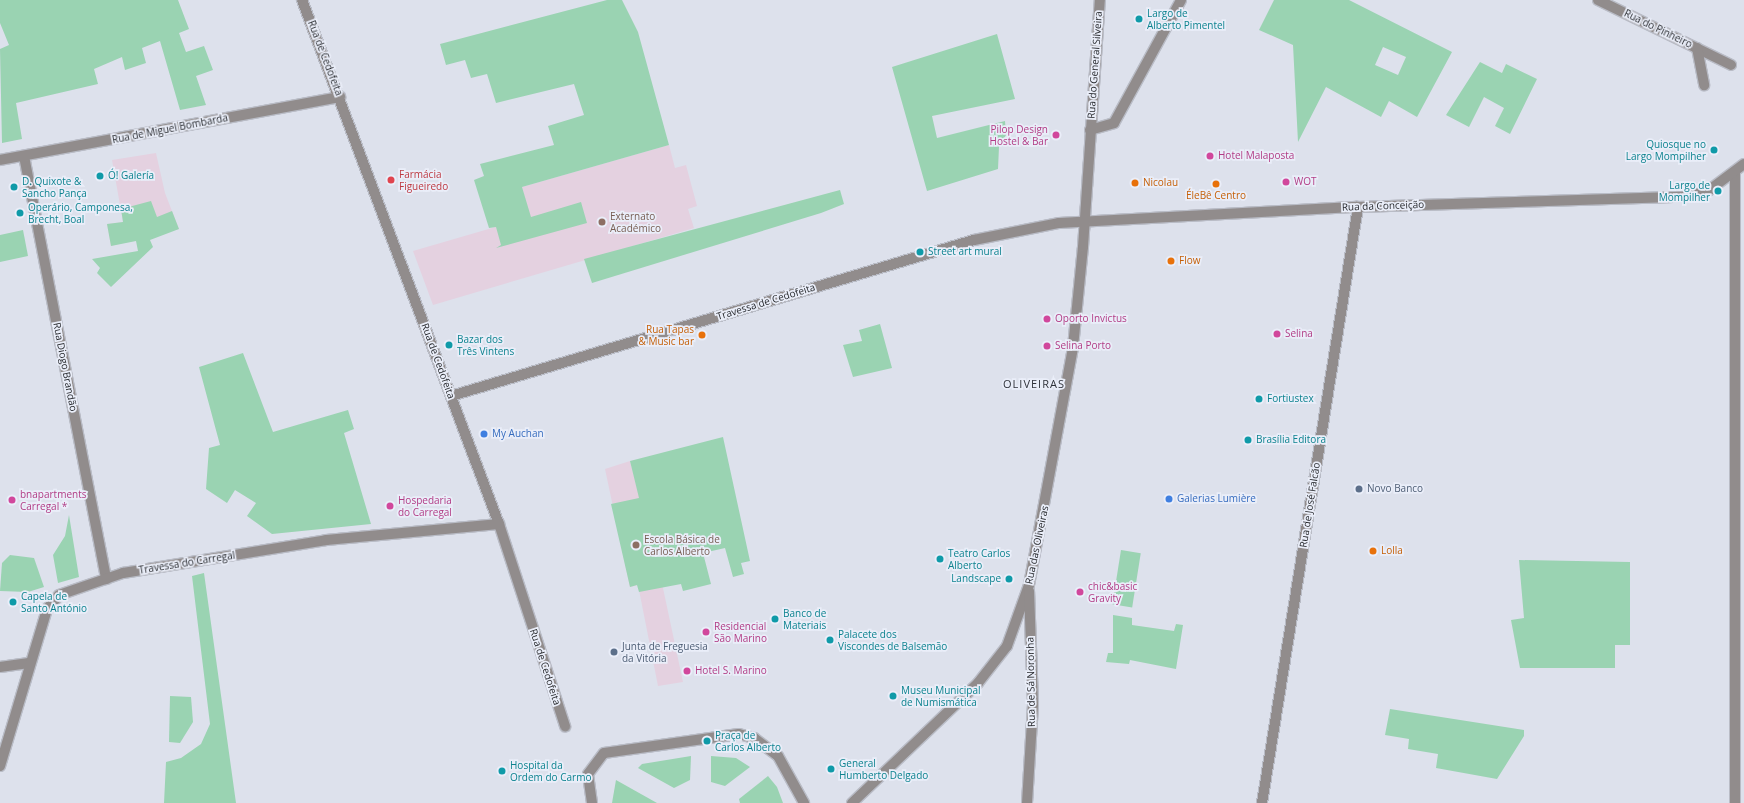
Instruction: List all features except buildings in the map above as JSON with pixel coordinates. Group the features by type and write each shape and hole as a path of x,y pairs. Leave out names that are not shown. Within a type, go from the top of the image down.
{"street":[{"name":"Rua de Cedofeita","path":"302,0 340,97 499,524 564,726"},
{"name":"Rua do General Silveira","path":"1090,130 1100,0"},
{"path":"1085,223 1090,130 1114,123 1182,0"},
{"name":"Rua do Pinheiro","path":"1598,0 1731,65"},
{"path":"1697,48 1704,85"},
{"name":"Rua de Miguel Bombarda","path":"0,160 340,97"},
{"name":"Rua Diogo Brandão","path":"24,156 106,579"},
{"path":"1736,803 1737,267 1734,173 1744,164"},
{"name":"Rua da Conceição","path":"1085,223 1358,207 1681,197 1708,191 1734,173"},
{"name":"Rua de José Falcão","path":"1262,803 1358,207"},
{"name":"Travessa de Cedofeita","path":"451,396 974,240 1059,223 1085,223"},
{"name":"Rua das Oliveiras","path":"852,803 978,683 1007,646 1028,585 1072,347 1085,223"},
{"name":"Travessa do Carregal","path":"0,766 29,663 51,602 59,595 106,579 326,540 499,524"},
{"name":"Rua de Sá Noronha","path":"1027,803 1033,704 1028,585"},
{"path":"0,667 29,663"},
{"path":"592,803 588,774 604,753 739,734 754,738 778,756 804,803"}],"shaded area":[{"name":"Externato Académico","path":"669,145 675,168 686,165 697,206 688,209 694,228 433,305 413,251 530,217 522,187"},
{"path":"156,153 165,193 179,229 111,246 107,224 123,222 112,160"},
{"name":"Escola Básica de Carlos Alberto","path":"630,461 663,588 683,682 658,686 638,585 630,587 605,469"}],"green space":[{"path":"0,0 178,0 189,29 179,33 186,52 204,46 213,70 196,76 206,105 180,110 160,41 142,48 146,63 125,70 122,57 94,69 98,84 16,103 22,139 2,143 0,49 9,45 0,23"},
{"path":"607,0 622,0 638,32 669,145 522,187 531,217 581,202 587,223 496,248 501,245 496,227 489,228 474,180 484,176 480,164 554,145 548,126 584,115 574,84 496,103 487,74 471,78 465,60 446,65 440,44"},
{"path":"1274,0 1349,0 1452,52 1417,117 1389,101 1381,117 1326,87 1298,142 1293,45 1259,30","holes":["1383,47 1406,57 1398,75 1375,65"]},
{"path":"997,34 1015,99 932,116 937,138 1005,121 1006,135 999,147 998,169 927,191 892,67"},
{"path":"1480,62 1502,73 1506,64 1537,79 1510,134 1495,126 1504,108 1484,97 1469,127 1446,115"},
{"path":"840,190 844,204 821,213 592,283 584,259"},
{"path":"151,201 157,217 172,211 179,229 150,240 153,247 111,287 97,273 100,268 92,259 138,251 136,241 111,246 107,224 123,222 121,209"},
{"path":"23,230 28,256 0,262 0,235"},
{"path":"880,324 892,368 853,377 843,345 862,341 859,330"},
{"path":"243,353 273,432 348,410 354,429 344,433 371,524 272,534 247,516 256,503 235,490 227,503 206,489 209,448 220,445 199,367"},
{"path":"723,437 750,561 741,563 744,574 733,577 725,548 703,553 711,584 683,591 681,584 639,592 637,585 630,587 611,504 639,498 630,461"},
{"path":"69,515 79,577 58,583 53,555 65,536"},
{"path":"1121,550 1141,553 1132,607 1112,604"},
{"path":"10,555 34,558 44,587 28,592 0,591 2,563"},
{"path":"1519,560 1630,562 1630,645 1615,645 1615,668 1520,668 1511,620 1524,618"},
{"path":"204,573 236,803 164,803 166,762 181,758 201,744 210,724 192,576"},
{"path":"1113,615 1132,618 1132,625 1174,631 1176,624 1183,625 1176,669 1130,660 1129,664 1106,662 1108,653 1113,653"},
{"path":"170,696 191,697 193,722 180,743 169,742"},
{"path":"1390,709 1524,730 1524,736 1497,779 1436,768 1438,754 1408,749 1409,739 1385,735"},
{"path":"691,756 690,780 674,788 638,768 642,764"},
{"path":"711,756 736,758 750,767 725,786 711,782"},
{"path":"768,776 777,787 783,803 740,803 739,799"},
{"path":"616,780 657,803 612,803"}],"place":[{"name":"Largo de Alberto Pimentel","path":"1139,19"},
{"name":"Pilop Design Hostel & Bar","path":"1056,135"},
{"name":"Quiosque no Largo Mompilher","path":"1714,150"},
{"name":"Hotel Malaposta","path":"1210,156"},
{"name":"Ó! Galería","path":"100,176"},
{"name":"Farmácia Figueiredo","path":"391,180"},
{"name":"WOT","path":"1286,182"},
{"name":"Nicolau","path":"1135,183"},
{"name":"ÉleBê Centro","path":"1216,184"},
{"name":"D. Quixote & Sancho Pança","path":"14,187"},
{"name":"Largo de Mompilher","path":"1718,191"},
{"name":"Operário, Camponesa, Brecht, Boal","path":"20,213"},
{"name":"Externato Académico","path":"602,222"},
{"name":"Street art mural","path":"920,252"},
{"name":"Flow","path":"1171,261"},
{"name":"Oporto Invictus","path":"1047,319"},
{"name":"Selina","path":"1277,334"},
{"name":"Rua Tapas & Music bar","path":"702,335"},
{"name":"Bazar dos Três Vintens","path":"449,345"},
{"name":"Selina Porto","path":"1047,346"},
{"name":"Fortiustex","path":"1259,399"},
{"name":"My Auchan","path":"484,434"},
{"name":"Brasília Editora","path":"1248,440"},
{"name":"Novo Banco","path":"1359,489"},
{"name":"Galerias Lumière","path":"1169,499"},
{"name":"bnapartments Carregal *","path":"12,500"},
{"name":"Hospedaria do Carregal","path":"390,506"},
{"name":"Escola Básica de Carlos Alberto","path":"636,545"},
{"name":"Lolla","path":"1373,551"},
{"name":"Teatro Carlos Alberto","path":"940,559"},
{"name":"Landscape","path":"1009,579"},
{"name":"chic&basic Gravity","path":"1080,592"},
{"name":"Capela de Santo António","path":"13,602"},
{"name":"Banco de Materiais","path":"775,619"},
{"name":"Residencial São Marino","path":"706,632"},
{"name":"Palacete dos Viscondes de Balsemão","path":"830,640"},
{"name":"Junta de Freguesia da Vitória","path":"614,652"},
{"name":"Hotel S. Marino","path":"687,671"},
{"name":"Museu Municipal de Numismática","path":"893,696"},
{"name":"Praça de Carlos Alberto","path":"707,741"},
{"name":"General Humberto Delgado","path":"831,769"},
{"name":"Hospital da Ordem do Carmo","path":"502,771"}],"district":[{"name":"OLIVEIRAS","path":"1034,384"}]}
